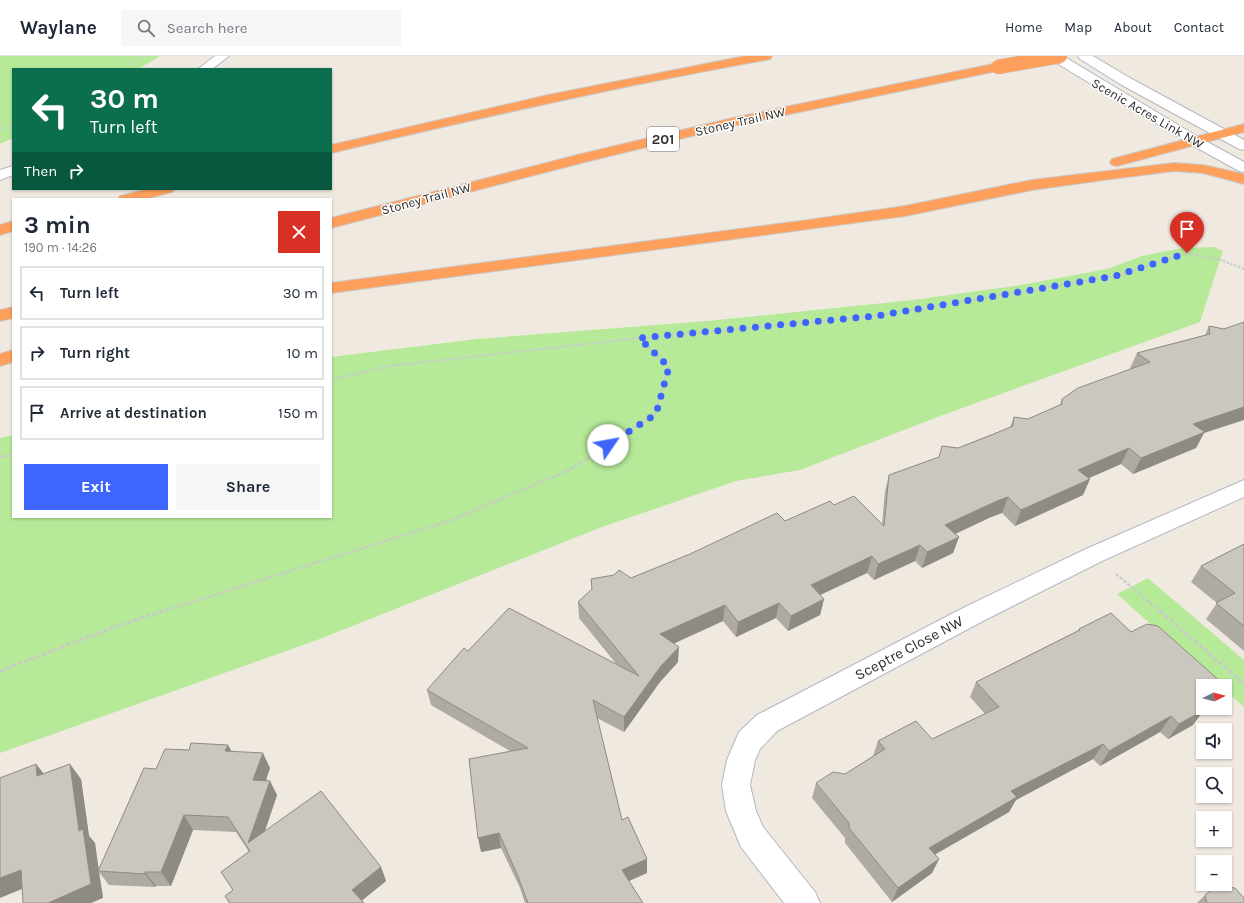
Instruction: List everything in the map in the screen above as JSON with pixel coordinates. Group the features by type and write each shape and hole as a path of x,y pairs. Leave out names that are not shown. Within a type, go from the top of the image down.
{"highway":[{"path":"332,149 643,79 766,56"},
{"name":"Stoney Trail NW","path":"332,223 597,154 787,110 998,67 1060,56"},
{"path":"1032,185 1244,128"},
{"path":"332,288 808,226 906,210 1032,185 1111,174 1174,168 1203,169 1244,179"},
{"path":"130,198 163,190"},
{"path":"0,230 12,226"},
{"path":"0,316 12,312"},
{"path":"0,360 12,356"}],"street":[{"path":"205,68 223,56"},
{"name":"Scenic Acres Link NW","path":"1054,56 1195,141 1244,168"},
{"name":"Scenic Acres Link NW","path":"1084,56 1125,81 1244,146"},
{"path":"0,175 12,170"},
{"name":"Sceptre Close NW","path":"804,903 752,837 741,812 736,785 741,760 749,741 767,723 974,614 1094,555 1244,488"}],"path":[{"path":"123,68 140,56"},
{"path":"0,130 12,124"},
{"path":"332,380 389,366 639,338 876,316 1115,276 1187,253 1221,260 1244,269"},
{"path":"0,671 120,625 452,520 573,468 656,414 669,367 639,338"},
{"path":"0,457 12,454"},
{"path":"1094,555 1244,684"}],"green space":[{"path":"0,56 160,56 140,68 12,68 12,138 0,144"},
{"path":"1214,247 1223,251 1200,322 943,415 800,470 736,481 602,527 317,640 0,753 0,438 12,435 12,518 332,518 332,357 477,339 707,321 913,300 1021,285 1107,269 1142,256 1183,248"},
{"path":"1148,578 1244,660 1244,707 1232,696 1232,679 1212,679 1117,594"}],"building":[{"path":"1244,322 1244,407 1193,424 1205,432 1141,458 1129,448 1078,470 1090,479 1021,510 1008,497 997,501 945,525 959,537 927,552 920,545 878,564 872,556 811,585 824,599 791,616 779,603 738,622 725,605 660,634 679,647 661,666 624,717 593,700 622,820 628,817 647,859 622,870 643,903 528,903 499,833 478,838 469,759 528,748 427,690 464,648 468,651 509,608 639,676 578,602 592,589 591,579 614,575 619,570 631,578 690,554 777,513 785,521 830,501 834,505 854,496 884,526 889,475 939,457 942,446 958,448 994,434 1013,426 1014,417 1028,419 1062,404 1062,399 1078,388 1150,362 1137,353 1210,334 1209,326 1224,329"},
{"path":"1244,544 1244,626 1216,603 1235,593 1201,566"},
{"path":"1111,613 1131,632 1147,624 1158,626 1218,679 1196,679 1196,714 1179,724 1171,716 1109,751 1103,744 1011,791 1017,797 929,848 939,859 898,888 849,828 849,823 816,783 833,772 845,774 885,749 878,741 916,721 932,739 999,707 976,682 1080,630 1079,629"},
{"path":"191,743 228,745 225,751 263,753 253,780 270,781 248,843 321,791 381,867 352,890 364,903 230,903 225,896 233,890 221,872 250,851 228,817 184,815 161,872 145,872 145,874 98,871 144,768 156,769 165,749 189,750"},
{"path":"36,764 37,776 70,764 79,831 83,829 91,884 48,903 23,903 21,870 0,878 0,778"},
{"path":"1232,888 1235,888 1244,898 1244,903 1207,903 1205,895 1210,891 1232,891"}],"route":[{"path":"608,445 656,414 669,367 639,338 876,316 1115,276 1187,253"}]}
